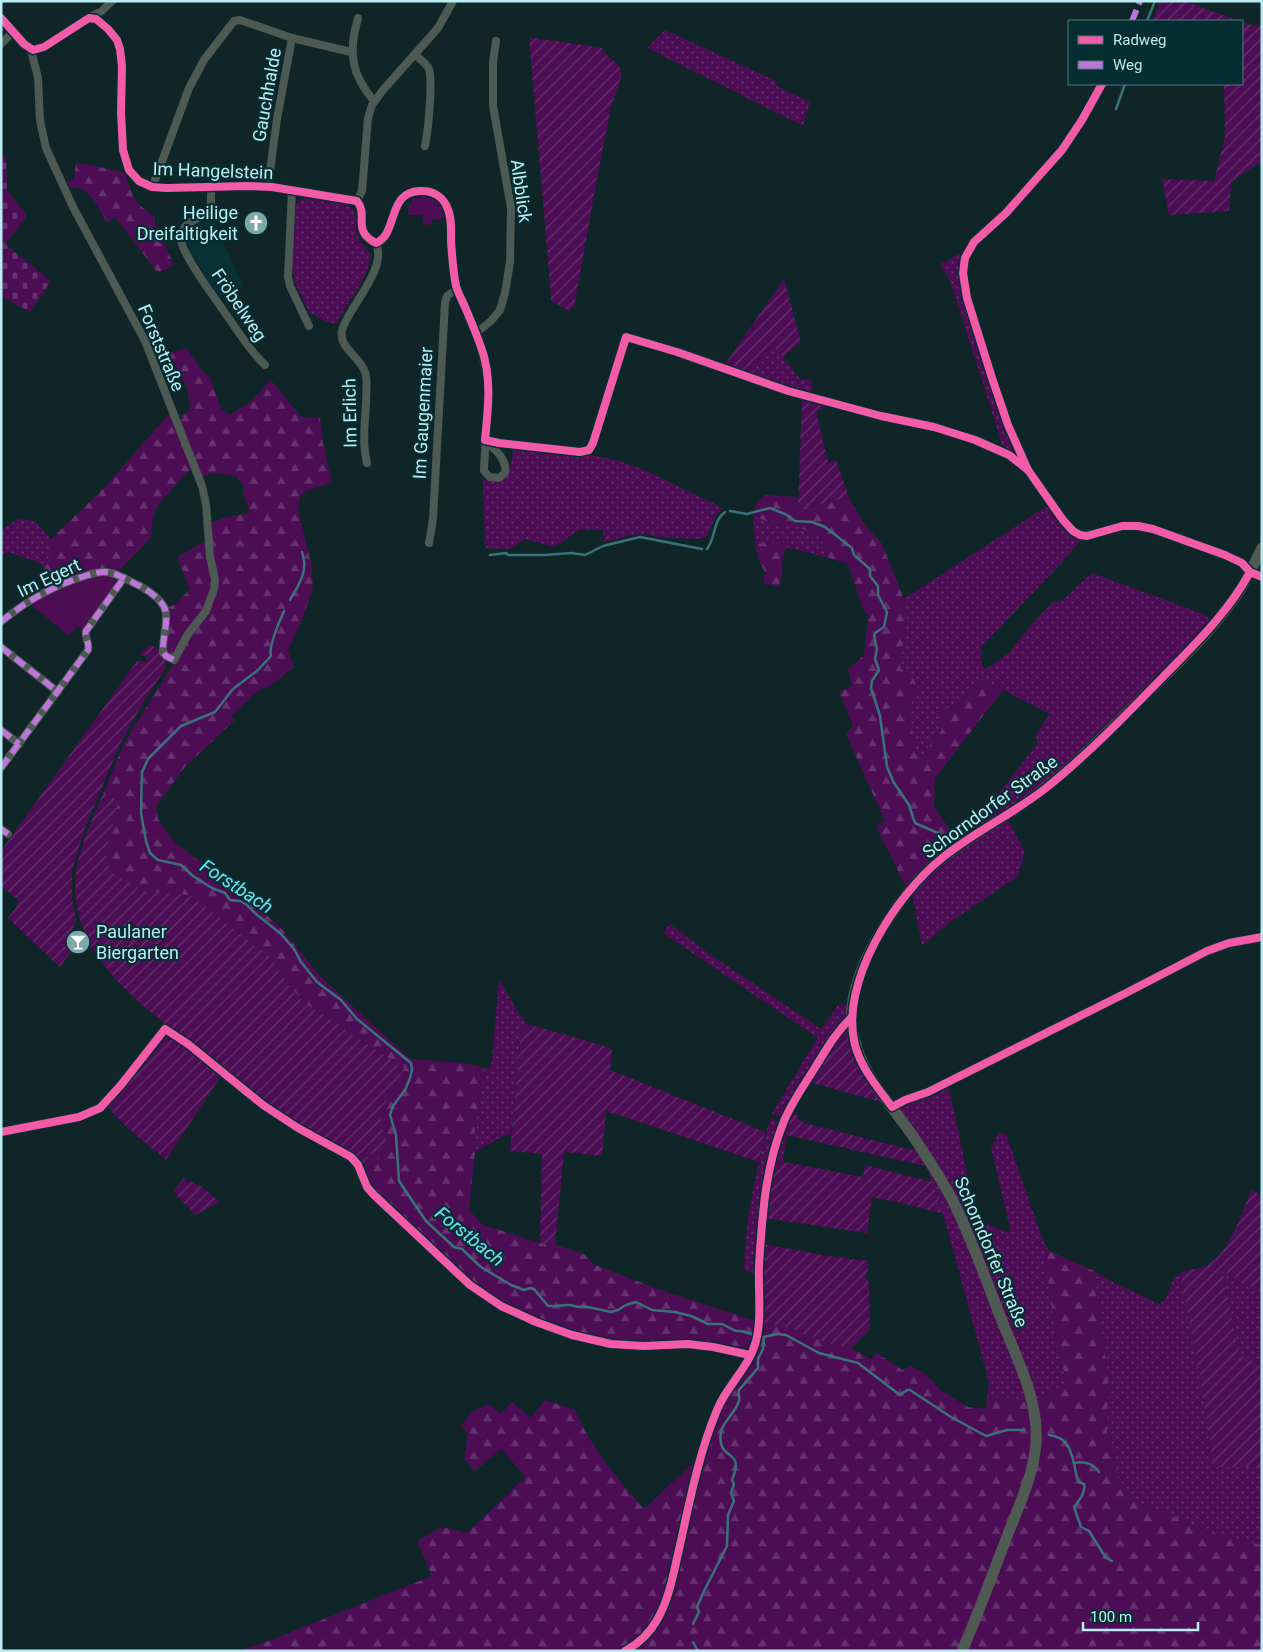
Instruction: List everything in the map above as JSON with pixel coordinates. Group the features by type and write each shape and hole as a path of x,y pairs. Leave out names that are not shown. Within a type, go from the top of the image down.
{"main road":[{"name":"Schorndorfer Straße","path":"962,1651 1029,1478 1035,1450 1034,1413 1026,1380 956,1209 939,1175 871,1077 858,1055 852,1018 853,1001 863,971 878,938 921,877 941,858 1034,797 1091,748 1215,622 1232,602 1262,548"}],"street":[{"path":"1,18 31,50 41,49 85,19 91,18 112,1"},
{"path":"453,1 438,28 374,101 368,118 362,194 357,201 361,208 364,232 376,243 384,239 395,210 406,196 420,191 427,191 436,194 446,203 449,212 457,289 476,333 488,376 488,397 485,440 484,471 490,477 499,478 505,472 506,465 485,440"},
{"name":"Im Hangelstein","path":"91,18 100,22 108,29 120,49 122,66 121,120 124,156 134,176 139,181 152,187 166,188 268,186 357,201"},
{"path":"358,18 351,52 359,81 374,101"},
{"path":"152,187 192,82 232,22 240,20 292,38 351,52"},
{"path":"1,44 13,32"},
{"name":"Gauchhalde","path":"268,186 276,118 292,38"},
{"name":"Albblick","path":"476,333 491,321 500,310 510,262 511,208 493,106 496,41"},
{"name":"Forststraße","path":"31,50 38,78 40,121 46,148 73,206 145,341 190,452 205,496 210,557 215,579 214,588 206,611 188,634 174,660"},
{"path":"415,55 426,65 430,75 428,134 425,146"},
{"name":"Fröbelweg","path":"211,187 211,208 206,214 185,226 181,234 182,242 188,256 212,294 253,353 265,365"},
{"path":"292,190 288,277 290,286 309,326"},
{"name":"Im Erlich","path":"367,463 364,447 366,375 360,362 342,341 342,335 344,326 364,292 378,260 379,252 376,243"},
{"name":"Im Gaugenmaier","path":"429,544 434,511 445,303 447,296 457,289"},
{"name":"Im Egert","path":"1,622 38,596 71,580 102,572 113,574 151,593 164,608 166,626 163,652 174,660"},
{"path":"1250,572 1262,577"},
{"path":"1,768 88,650 86,631 124,578"},
{"path":"1,647 58,692"},
{"path":"1,730 19,744"},
{"path":"892,1107 928,1092 1122,996 1207,950 1229,943 1262,937"}],"shaded area":[{"path":"211,218 244,286 219,298 191,252 186,239 192,227"}],"green space":[{"path":"1160,1 1184,1 1236,20 1152,20"},
{"path":"1243,22 1258,27 1262,25 1262,161 1231,182 1229,211 1169,215 1162,179 1214,181 1225,137 1224,85 1243,85"},
{"path":"665,30 776,81 780,88 810,102 803,126 647,48"},
{"path":"529,37 602,48 621,71 621,78 611,107 606,132 574,306 569,311 551,301"},
{"path":"1,154 6,157 7,190 27,216 5,244 51,281 30,312 1,296"},
{"path":"76,163 125,173 134,198 155,217 154,221 174,265 158,273 115,217 107,222 88,193 77,188 70,188 67,182 74,178"},
{"path":"420,197 430,198 437,202 445,218 432,220 432,225 423,224 423,215 408,215 412,199"},
{"path":"306,198 347,205 351,208 356,215 358,237 370,254 369,264 362,282 337,324 327,322 309,312 295,283 292,266 296,205 301,199"},
{"path":"965,250 961,269 966,297 997,398 1023,463 1004,450 957,302 948,276 940,265"},
{"path":"784,279 801,342 783,357 772,344 750,376 723,367"},
{"path":"772,343 801,380 811,379 812,390 810,393 798,392 750,376"},
{"path":"186,348 203,372 210,377 221,409 230,415 250,402 271,380 301,417 320,418 323,443 332,482 304,492 300,496 298,510 311,563 313,587 303,617 288,650 294,667 270,686 259,690 231,716 235,720 185,767 156,806 158,819 174,842 233,886 280,927 321,977 410,1059 464,1063 485,1068 474,1137 475,1152 469,1210 483,1225 540,1243 555,1244 585,1255 593,1264 663,1291 756,1321 753,1341 748,1349 741,1351 692,1342 617,1343 580,1336 523,1315 473,1286 449,1266 379,1198 370,1187 366,1177 365,1167 368,1153 378,1159 387,1142 379,1115 404,1068 348,1032 336,1022 305,1004 280,974 273,959 190,896 147,892 109,872 106,852 119,800 103,794 122,748 178,657 168,654 166,651 166,608 174,605 190,589 177,557 206,541 210,523 227,517 250,513 243,493 244,486 236,476 213,473 202,477 194,470 187,472 158,505 153,517 151,538 116,573 53,586 42,564 52,555 51,539 103,489 170,413 176,423 183,418 181,415 190,411 188,390 169,353"},
{"path":"802,397 822,401 824,409 816,411 828,462 836,460 849,497 798,510"},
{"path":"514,447 587,454 619,461 642,469 723,508 716,515 707,536 700,539 658,537 645,534 631,535 604,542 603,530 579,530 554,547 525,539 510,549 485,548 483,480 496,482 505,476 510,468"},
{"path":"766,495 799,497 798,510 849,497 864,524 881,542 904,599 907,614 900,668 913,678 918,688 908,712 918,758 920,758 942,730 940,710 958,705 982,676 1003,690 935,778 934,806 958,842 907,889 876,826 885,821 846,734 853,726 839,692 852,686 848,669 864,655 868,616 863,609 848,564 829,558 821,537 789,523 772,524 753,515 757,502"},
{"path":"1050,504 1069,529 1083,538 981,647 982,666 986,669 1009,653 1031,625 1052,603 1063,600 1092,573 1203,614 1212,620 1054,776 958,842 951,830 999,793 1037,744 1036,734 1050,714 1003,690 982,676 957,705 941,710 942,729 920,758 918,758 908,712 917,688 900,668 907,614 904,599"},
{"path":"753,515 772,524 789,523 821,537 829,558 786,547 782,541 755,544"},
{"path":"20,518 36,522 51,539 52,556 42,564 8,552 1,557 2,529"},
{"path":"782,541 786,547 781,563 783,570 779,587 763,583 765,572 759,560 755,544"},
{"path":"97,575 112,576 116,581 115,588 82,630 77,626 69,636 30,604 61,587"},
{"path":"149,644 161,651 166,661 166,668 145,699 120,744 85,828 72,870 72,898 76,920 70,935 77,943 60,967 8,918 19,900 1,886 1,851 137,661 146,662 147,656 140,655"},
{"path":"103,794 119,800 106,852 110,872 147,892 190,895 273,959 280,974 305,1004 336,1022 348,1032 404,1068 379,1115 387,1142 378,1160 368,1153 364,1164 344,1150 270,1107 138,1001 118,982 101,961 87,938 78,912 75,884 81,849"},
{"path":"1008,820 1025,852 1017,877 949,923 922,946 912,894 931,873 950,857"},
{"path":"670,924 711,955 821,1029 839,1004 849,1005 845,1018 782,1118 772,1114 818,1038 663,933"},
{"path":"499,979 527,1024 521,1033 511,1135 505,1135 475,1152 474,1137 485,1068 489,1069 492,1059"},
{"path":"527,1024 608,1047 612,1050 610,1070 765,1132 759,1162 606,1112 602,1156 564,1152 555,1244 540,1243 542,1154 510,1151 521,1033"},
{"path":"845,1030 849,1034 881,1102 809,1082 839,1034"},
{"path":"166,1036 177,1038 222,1074 166,1160 126,1126 108,1105 159,1041"},
{"path":"948,1084 977,1219 1001,1230 1011,1232 991,1147 999,1133 1006,1134 1042,1238 1049,1251 1045,1258 1057,1347 1067,1383 1046,1396 1035,1399 979,1253 899,1109 901,1106"},
{"path":"793,1108 799,1119 804,1123 912,1150 918,1149 926,1166 782,1134"},
{"path":"771,1118 778,1122 779,1128 764,1187 759,1230 757,1274 744,1270 745,1244 755,1179"},
{"path":"782,1134 787,1135 783,1161 774,1160"},
{"path":"774,1160 863,1177 865,1165 932,1182 943,1214 872,1197 867,1233 765,1218"},
{"path":"926,1166 952,1208 1019,1372 1029,1403 1014,1399 987,1397 989,1382 943,1214"},
{"path":"184,1178 188,1182 190,1181 204,1188 220,1202 195,1215 173,1191"},
{"path":"1252,1189 1262,1197 1262,1293 1222,1270 1239,1353 1262,1367 1262,1467 1214,1467 1198,1366 1180,1273 1206,1266 1221,1253 1234,1232"},
{"path":"763,1244 868,1261 868,1270 865,1277 869,1283 870,1329 851,1348 830,1344 791,1329 760,1322"},
{"path":"1049,1251 1094,1271 1108,1378 1107,1433 1116,1461 1118,1486 1138,1502 1213,1533 1262,1545 1262,1651 965,1651 1032,1479 1035,1399 1046,1396 1067,1382 1057,1347 1045,1258"},
{"path":"1222,1269 1262,1293 1262,1367 1239,1353"},
{"path":"1094,1271 1159,1304 1163,1302 1176,1276 1180,1273 1198,1366 1214,1466 1262,1467 1262,1545 1213,1533 1138,1502 1118,1486 1116,1461 1107,1433 1108,1378"},
{"path":"760,1322 791,1329 830,1344 851,1348 871,1359 877,1353 902,1370 911,1366 926,1374 940,1390 968,1407 986,1409 987,1397 1014,1399 1029,1403 1032,1443 1024,1481 958,1651 237,1651 266,1642 432,1576 417,1541 442,1527 467,1533 526,1477 501,1449 475,1471 464,1459 468,1433 461,1427 470,1413 488,1404 501,1414 512,1402 531,1418 545,1400 575,1410 597,1450 644,1509 695,1461 701,1462 717,1414 751,1359"}],"waterway":[{"path":"1147,20 1155,1"},
{"path":"1116,109 1125,85"},
{"path":"730,511 747,514 770,508 785,514 795,521 812,522 825,527 852,548 854,555 870,569 870,576 878,586 878,595 887,612 884,627 875,633 874,636 877,649 875,659 879,670 872,681 871,688 880,716 887,767 894,783 909,805 915,823 940,834"},
{"path":"707,549 718,519 725,512"},
{"path":"490,555 506,553 508,555 572,553 585,555 603,546 640,537 702,549"},
{"name":"Forstbach","path":"290,600 300,583 304,571 302,552"},
{"name":"Forstbach","path":"284,611 273,640 271,656 258,670 233,689 215,712 181,726 148,759 142,772 141,813 146,841 150,853 158,860 181,865 193,876 212,888 225,893 230,900 246,904 281,934 317,982 341,1000 357,1019 411,1063 410,1078 405,1090 393,1106 390,1115 396,1135 399,1181 426,1221 454,1247 462,1249 481,1267 511,1285 524,1290 534,1289 548,1306 583,1306 611,1312 636,1302 652,1310 675,1312 691,1316 708,1324 722,1324 736,1331 760,1337 777,1334 786,1335 819,1353 858,1363 900,1395 910,1390 951,1417 986,1436 1007,1430 1024,1430"},
{"path":"693,1624 699,1612 697,1607 727,1546 728,1515 734,1501 731,1493 736,1464 735,1460 723,1448 720,1436 721,1431 739,1401 739,1390 758,1368 758,1359 763,1349 764,1338"},
{"name":"Forstbach","path":"1049,1435 1063,1440 1067,1445 1077,1478 1079,1482 1084,1484 1083,1493 1074,1507 1081,1527 1089,1531 1106,1558 1112,1561"},
{"path":"1074,1463 1088,1463 1099,1472"},
{"path":"693,1642 698,1651"}],"marked path":[{"path":"1132,20 1140,1"},
{"path":"1,622 52,589 99,572 109,572 140,586 161,602 166,614 163,652 174,660"},
{"path":"1,768 88,650 86,631 124,578"},
{"path":"1,647 58,692"},
{"path":"1,730 19,744"},
{"path":"1,829 8,834"}],"cycle path":[{"path":"1,18 24,44 33,50 44,47 89,18 96,19 108,29 117,40 120,49 123,150 129,170 139,181 152,187 272,187 357,201 362,212 362,228 364,233 376,243 388,231 398,204 403,197 411,192 427,191 434,193 440,198 445,203 450,215 452,258 456,286 476,333 485,361 488,383 485,440 580,452 589,450 593,443 626,337 677,352 788,391 881,416 934,427 975,440 1009,455 1028,470"},
{"path":"1101,85 1082,120 1062,150 1006,213 974,242 965,258 963,273 967,298 992,378 1008,425 1028,470 1063,520 1073,531 1087,536 1122,526 1138,526 1153,529 1225,555 1242,563 1250,572 1262,577"},
{"path":"1250,572 1210,628 1091,749 1046,788 942,858 924,874 906,895 875,942 863,969 855,995 852,1021 855,1045 866,1070 892,1107 928,1092 1207,951 1229,943 1262,937"},
{"path":"625,1651 647,1634 654,1625 665,1603 705,1443 721,1401 753,1351 759,1323 759,1266 763,1211 772,1156 784,1121 799,1093 833,1040 852,1017"},
{"path":"1,1132 79,1117 100,1108 121,1085 165,1029 188,1044 263,1105 298,1128 351,1157 358,1165 367,1187 374,1195 470,1285 501,1306 536,1322 572,1335 611,1344 644,1346 688,1344 750,1355"}],"place":[{"name":"Heilige Dreifaltigkeit","path":"256,223"},
{"name":"Paulaner Biergarten","path":"78,942"}]}
